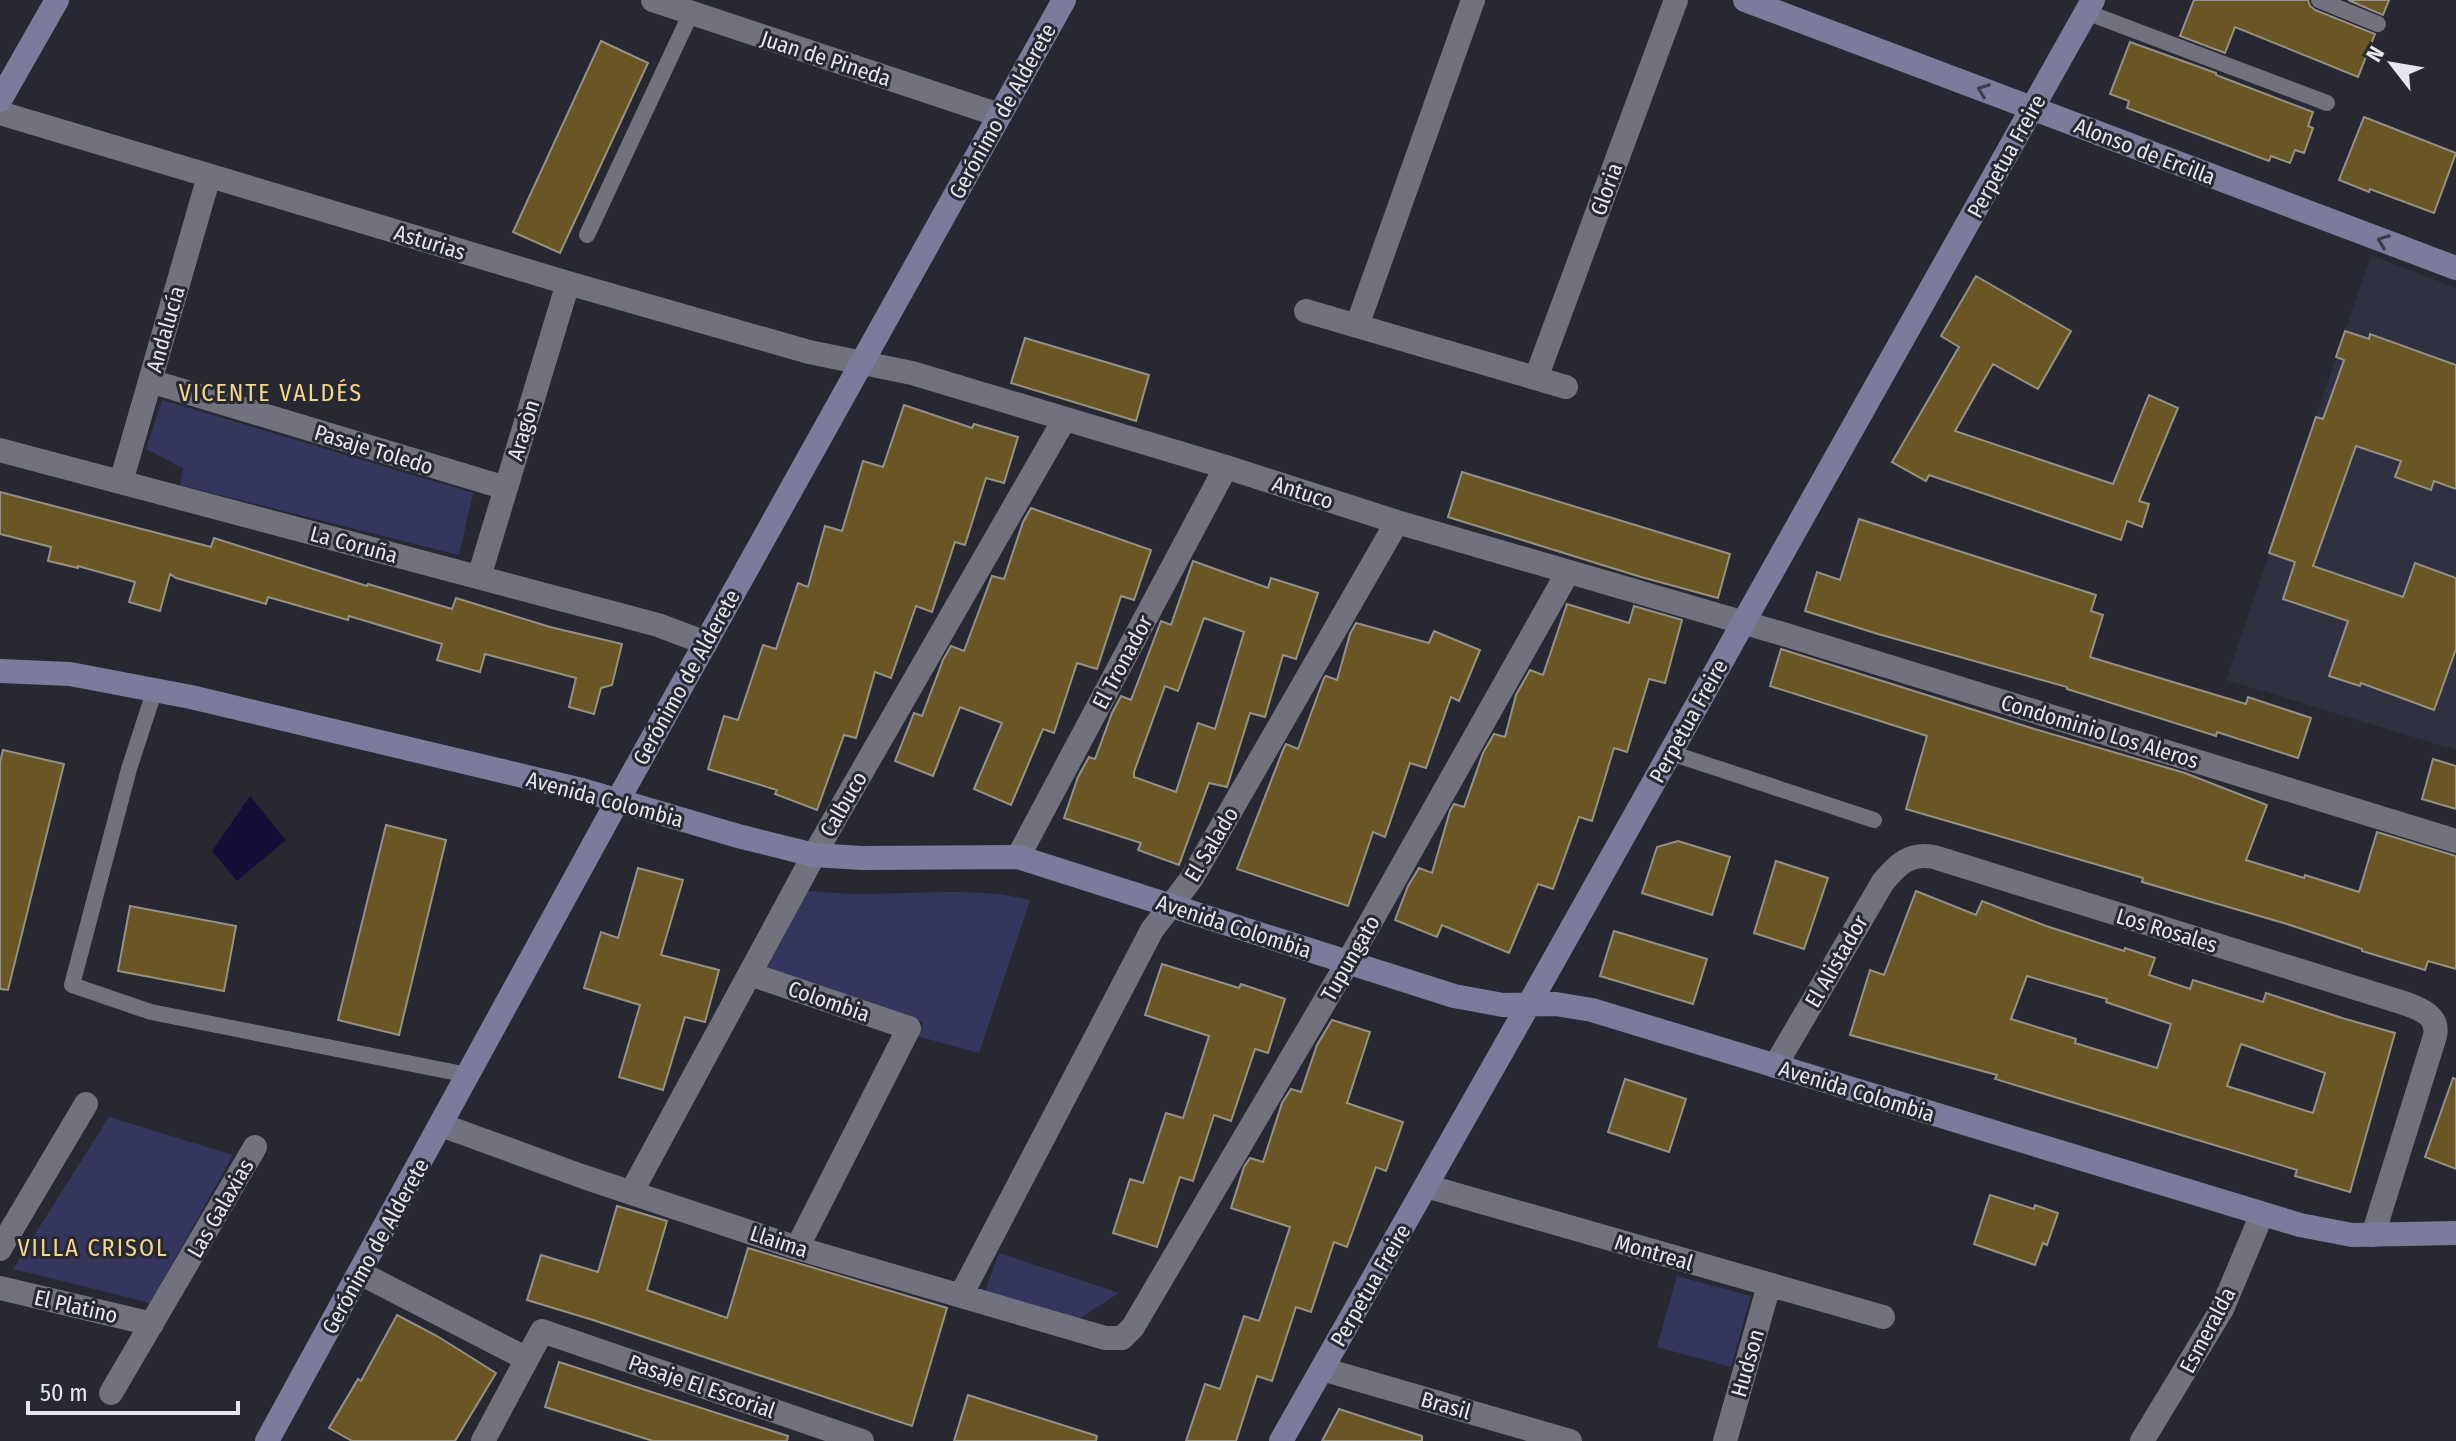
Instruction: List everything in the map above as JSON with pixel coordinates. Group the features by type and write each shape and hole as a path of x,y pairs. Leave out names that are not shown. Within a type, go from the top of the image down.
{"street":[{"path":"0,100 57,0"},
{"name":"Juan de Pineda","path":"653,0 999,115"},
{"name":"Gerónimo de Alderete","path":"267,1441 618,800 1064,0"},
{"path":"1357,326 1473,0"},
{"name":"Gloria","path":"1536,378 1676,0"},
{"name":"Alonso de Ercilla","path":"1745,0 2456,268"},
{"name":"Perpetua Freire","path":"1281,1441 2090,6"},
{"name":"Asturias","path":"0,113 568,283 861,364"},
{"name":"Andalucía","path":"121,482 209,176"},
{"name":"Aragòn","path":"479,577 568,283"},
{"path":"1306,311 1566,387"},
{"name":"Antuco","path":"861,364 912,373 1397,522 1744,623"},
{"name":"Pasaje Toledo","path":"150,381 506,488"},
{"name":"Calbuco","path":"631,1193 814,855 1064,420"},
{"name":"La Coruña","path":"0,450 658,625 706,643"},
{"name":"El Tronador","path":"1018,857 1226,467"},
{"name":"El Salado","path":"961,1295 1152,930 1192,878 1397,522"},
{"name":"Tupungato","path":"1122,1338 1133,1327 1348,962 1568,572"},
{"name":"Condominio Los Aleros","path":"1744,623 2456,841"},
{"name":"Avenida Colombia","path":"0,671 70,674 155,689 618,800 750,840 814,855 862,858 1018,857 1472,1001 1583,1008 2319,1230 2373,1235 2456,1233"},
{"name":"Los Rosales","path":"1903,861 1918,856 1934,857 2407,1004 2429,1014 2435,1022 2435,1036 2373,1235"},
{"name":"El Alistador","path":"1775,1066 1883,882 1903,861"},
{"name":"Colombia","path":"750,974 909,1028 797,1248"},
{"path":"0,1249 86,1104"},
{"name":"Llaima","path":"441,1125 797,1248 1105,1338 1122,1338"},
{"name":"Las Galaxias","path":"111,1393 255,1147"},
{"name":"Montreal","path":"1426,1186 1883,1317"},
{"name":"Esmeralda","path":"2142,1441 2222,1309 2262,1214"},
{"path":"360,1273 527,1359 483,1441"},
{"name":"Hudson","path":"1725,1441 1769,1285"},
{"name":"El Platino","path":"0,1288 152,1324"},
{"name":"Pasaje El Escorial","path":"527,1359 542,1331 862,1441"},
{"name":"Brasil","path":"1322,1369 1570,1441"}],"lane":[{"path":"2319,0 2378,24"},
{"path":"2090,6 2327,103"},
{"path":"587,235 691,13"},
{"path":"155,689 129,769 72,985 151,1012 468,1075"},
{"path":"1671,753 1874,820"}],"shaded area":[{"path":"2371,255 2456,288 2456,750 2226,680"},
{"path":"162,400 473,493 459,555 180,485 183,468 146,449"},
{"path":"250,796 286,840 237,881 212,851"},
{"path":"808,891 864,894 968,892 1030,900 979,1053 917,1036 923,1022 766,970"},
{"path":"109,1117 233,1155 150,1303 13,1269"},
{"path":"999,1253 1119,1293 1076,1321 984,1294"},
{"path":"1677,1276 1751,1296 1731,1367 1657,1347"}],"building":[{"path":"2194,0 2308,0 2315,10 2375,34 2358,77 2235,27 2225,53 2180,36"},
{"path":"2348,0 2389,0 2383,15"},
{"path":"601,41 648,63 560,253 513,232"},
{"path":"2130,42 2313,112 2308,126 2313,128 2304,153 2295,150 2290,163 2271,156 2269,161 2127,108 2129,101 2110,94"},
{"path":"2364,117 2456,153 2434,213 2339,180"},
{"path":"1976,276 2071,331 2038,389 1993,364 1955,431 2113,484 2149,395 2178,408 2139,501 2149,504 2142,527 2127,521 2121,540 1929,475 1926,481 1892,462 1959,347 1941,336"},
{"path":"2345,331 2369,339 2370,334 2456,365 2456,489 2434,481 2431,490 2395,477 2401,461 2356,446 2313,566 2403,597 2415,563 2456,578 2456,649 2434,710 2361,683 2360,686 2329,676 2348,621 2283,599 2295,562 2269,553 2316,417 2323,419 2344,360 2336,357"},
{"path":"1025,338 1149,375 1136,421 1011,383"},
{"path":"904,405 972,428 974,424 1018,437 1004,483 986,478 965,545 955,542 932,612 916,606 891,678 875,672 856,738 844,735 817,810 775,794 777,790 708,769 724,716 738,720 763,645 776,649 798,583 808,587 825,526 842,531 863,461 883,467"},
{"path":"1462,472 1730,554 1718,598 1448,517"},
{"path":"0,492 211,547 214,538 452,609 456,598 550,627 622,644 612,685 601,688 594,714 569,707 576,678 485,654 480,672 437,660 442,644 349,616 348,620 268,597 266,604 170,574 160,611 129,602 135,582 48,561 51,547 0,534"},
{"path":"1031,508 1151,550 1134,600 1121,596 1097,669 1077,663 1054,733 1043,729 1011,805 974,789 1002,723 960,707 933,776 895,761 914,713 922,716 951,646 964,651 992,576 1004,579 1023,522"},
{"path":"1859,519 2096,595 2091,611 2103,615 2090,657 2246,704 2248,697 2311,718 2298,758 1805,611 1817,572 1840,580"},
{"path":"1193,561 1268,588 1271,578 1318,593 1296,659 1283,655 1265,717 1250,713 1227,787 1209,783 1179,865 1138,850 1141,843 1064,818 1078,777 1089,757 1095,759 1121,696 1131,700 1161,621 1171,625","holes":["1204,618 1244,632 1215,729 1198,723 1176,792 1134,777 1165,686 1178,691"]},
{"path":"1567,604 1629,623 1634,606 1682,620 1665,683 1649,679 1627,752 1614,748 1592,821 1579,817 1553,889 1538,884 1509,953 1442,925 1437,937 1395,920 1408,886 1419,868 1432,873 1450,811 1454,804 1464,807 1483,753 1494,734 1505,737 1516,695 1530,670 1543,675"},
{"path":"1356,623 1429,643 1434,631 1480,650 1459,701 1451,697 1426,768 1410,763 1385,837 1373,832 1348,906 1237,869 1283,750 1286,744 1298,749 1324,678 1337,680"},
{"path":"1781,649 2185,773 2267,805 2246,860 2304,878 2305,875 2359,892 2377,832 2456,856 2456,969 2428,961 2425,970 2287,924 2142,882 2143,878 1906,809 1927,736 1770,686"},
{"path":"3,750 64,764 8,990 0,989 0,762"},
{"path":"2433,759 2456,766 2456,809 2422,799"},
{"path":"386,825 446,840 399,1035 338,1020"},
{"path":"1678,841 1730,857 1712,915 1642,893 1657,847"},
{"path":"1776,861 1828,878 1804,949 1754,933"},
{"path":"638,868 683,880 661,955 719,970 705,1022 685,1017 663,1090 619,1077 640,1005 584,988 601,932 618,938"},
{"path":"1916,891 1976,915 1982,901 2046,926 2155,958 2149,975 2190,989 2193,980 2263,1002 2266,993 2395,1033 2350,1192 2295,1176 2297,1170 1995,1079 1997,1075 1850,1035 1870,970 1884,975","holes":["2027,976 2107,999 2106,1002 2171,1024 2157,1068 2011,1019","2241,1044 2325,1073 2313,1113 2227,1086"]},
{"path":"130,906 236,926 224,991 118,971"},
{"path":"1614,931 1707,959 1693,1004 1600,976"},
{"path":"1162,964 1285,999 1268,1053 1255,1049 1231,1121 1214,1115 1193,1181 1180,1177 1157,1247 1113,1233 1130,1179 1143,1183 1166,1113 1183,1118 1209,1036 1145,1015"},
{"path":"1332,1020 1370,1032 1347,1103 1403,1122 1386,1171 1376,1167 1347,1247 1334,1242 1311,1312 1296,1307 1272,1381 1257,1376 1236,1441 1186,1441 1205,1384 1220,1389 1244,1316 1259,1321 1290,1227 1231,1208 1244,1167 1250,1158 1263,1162 1282,1103 1291,1089 1301,1092 1317,1045"},
{"path":"2453,1078 2456,1079 2456,1169 2425,1157"},
{"path":"1625,1079 1686,1099 1669,1152 1608,1132"},
{"path":"1990,1195 2058,1213 2047,1245 2043,1243 2035,1265 1974,1244"},
{"path":"617,1206 667,1221 647,1290 727,1318 748,1248 947,1308 912,1426 527,1300 541,1255 598,1272"},
{"path":"397,1315 496,1373 455,1441 352,1441 329,1428 358,1379 361,1381"},
{"path":"559,1362 788,1436 787,1441 653,1441 545,1407"},
{"path":"968,1395 1097,1436 1096,1441 954,1441"},
{"path":"1339,1409 1422,1436 1422,1441 1322,1441"}],"district":[{"name":"VICENTE VALDÉS","path":"271,393"},
{"name":"VILLA CRISOL","path":"93,1248"}]}
